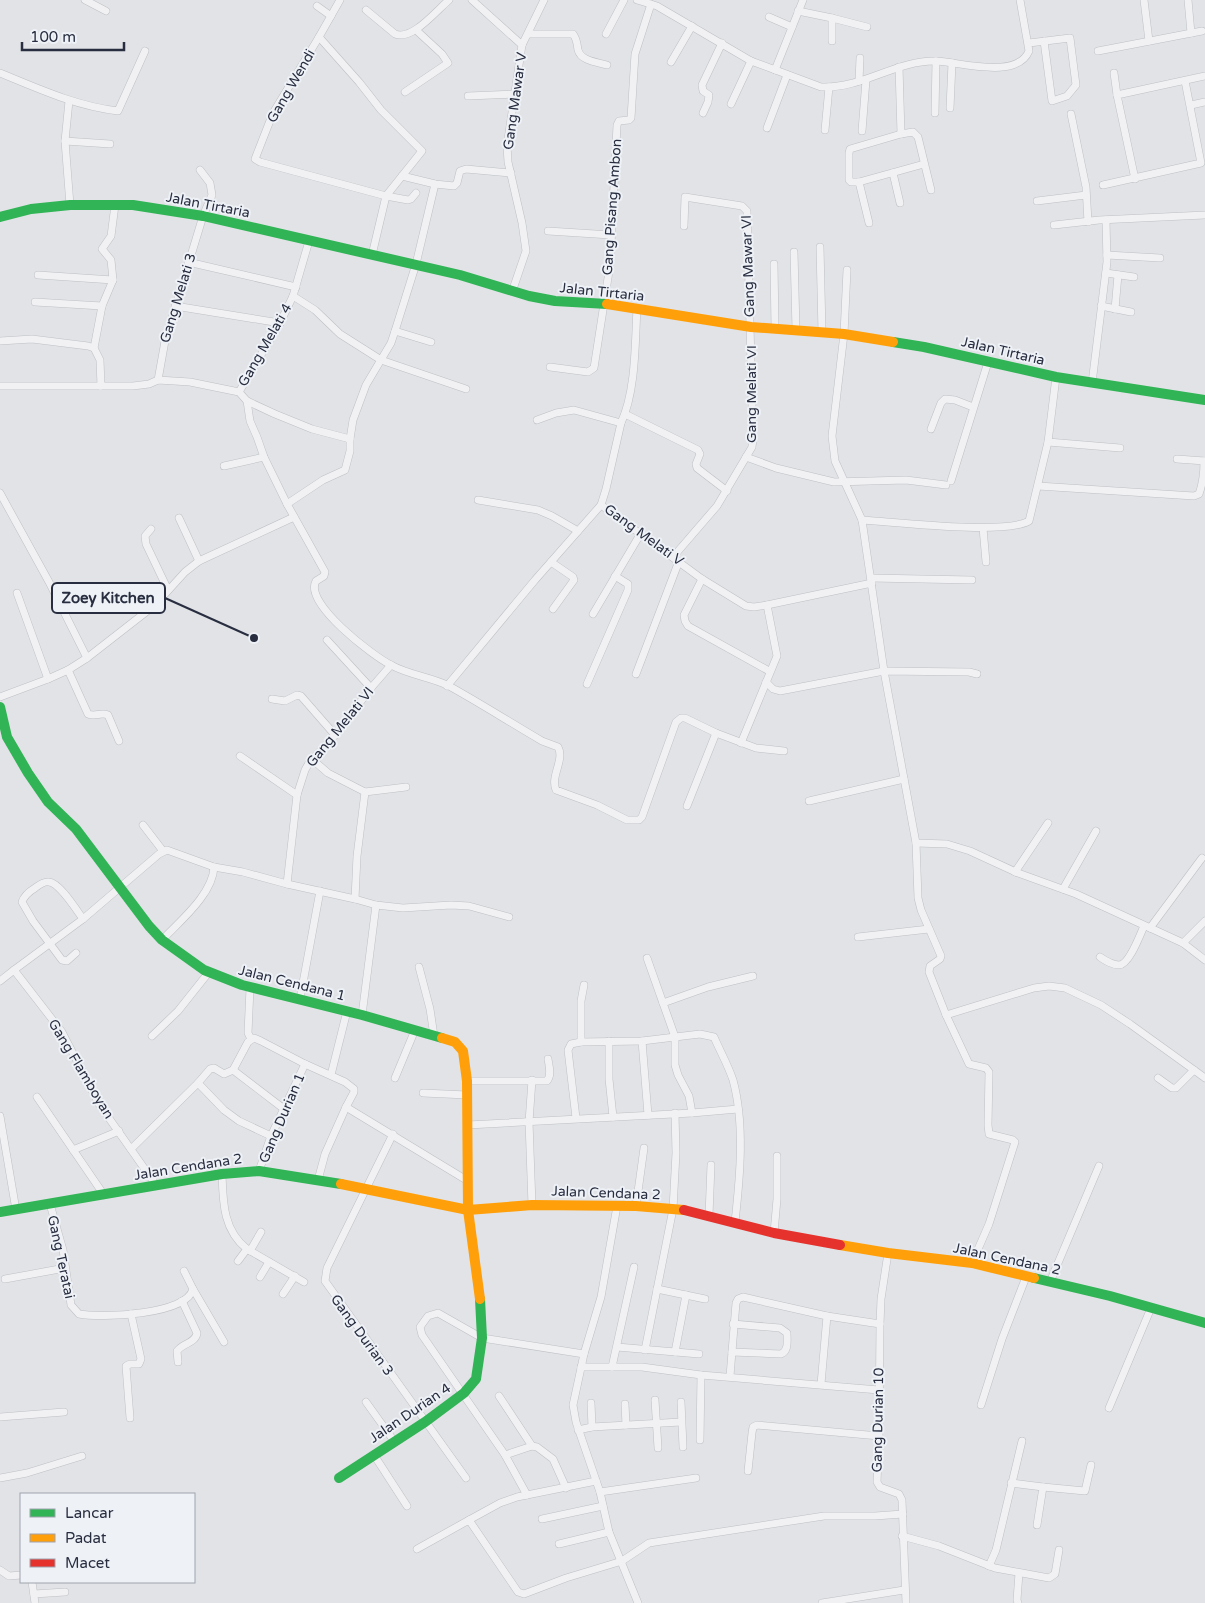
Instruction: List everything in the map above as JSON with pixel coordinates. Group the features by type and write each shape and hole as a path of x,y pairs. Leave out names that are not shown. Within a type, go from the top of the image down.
{"street":[{"path":"85,0 106,12"},
{"name":"Gang Wendi","path":"340,0 320,37 273,113 255,159 260,162 386,196"},
{"path":"366,10 397,35 406,35 416,30 448,0"},
{"path":"472,0 522,45"},
{"name":"Gang Mawar V","path":"512,292 526,251 507,154 522,45 544,0"},
{"path":"606,34 624,0"},
{"path":"637,0 656,3 751,61 821,87 830,87 862,80 918,62 936,61 996,68 1016,65 1026,57 1029,51 1020,0"},
{"path":"775,70 803,0"},
{"path":"1144,0 1149,41"},
{"path":"1188,0 1191,33"},
{"name":"Gang Pisang Ambon","path":"550,367 588,372 594,368 609,273 617,125 619,121 631,118 636,54 656,3"},
{"path":"317,6 331,16"},
{"path":"798,10 867,27"},
{"path":"769,17 792,27"},
{"path":"832,18 832,41"},
{"path":"671,62 692,26"},
{"path":"405,92 448,63 442,54 416,30"},
{"path":"1098,51 1202,31"},
{"path":"528,34 573,34 576,37 581,56 607,65"},
{"path":"320,37 381,110 422,150 386,196 372,255"},
{"path":"1029,43 1044,41 1070,38 1076,81 1074,89 1067,96 1052,101 1044,41"},
{"path":"703,113 709,96 703,91 702,85 722,43"},
{"path":"0,73 69,101 118,111 142,62 145,51"},
{"path":"860,58 862,131"},
{"path":"731,104 751,61"},
{"path":"935,113 936,61"},
{"path":"950,108 952,63"},
{"path":"899,67 901,134"},
{"path":"1114,72 1135,179"},
{"path":"767,128 786,75"},
{"path":"1118,95 1205,76"},
{"path":"1103,186 1203,163 1185,80"},
{"path":"825,130 830,87"},
{"path":"468,96 514,94"},
{"path":"69,101 65,141 70,205"},
{"path":"1190,105 1205,102"},
{"path":"1071,114 1086,195 1088,222"},
{"path":"924,164 859,182 851,182 849,180 850,149 913,132 916,134 931,190"},
{"path":"65,141 110,144"},
{"path":"402,176 435,184 454,186 457,183 460,171 466,169 511,173"},
{"name":"Gang Melati 3","path":"158,380 162,354 175,306 203,216 212,194 210,184 200,170"},
{"path":"893,173 900,203"},
{"path":"859,182 869,223"},
{"path":"287,504 324,480 345,470 350,451 353,420 366,385 391,343 416,264 435,184"},
{"path":"386,196 408,200 416,193"},
{"path":"1038,201 1086,195"},
{"name":"Gang Mawar VI","path":"684,226 685,197 742,206 748,210 750,327"},
{"name":"Jalan Tirtaria","path":"0,217 31,209 70,205 133,205 203,216 416,264 460,274 512,292 556,301 603,303 750,327 844,334 924,347 1056,377 1205,400"},
{"path":"102,386 100,360 94,348 102,306 113,280 111,260 102,249 111,236 115,205"},
{"path":"1054,225 1205,214"},
{"path":"1092,383 1106,273 1106,220"},
{"path":"548,231 611,235"},
{"name":"Gang Melati 4","path":"239,392 280,323 293,296 310,241"},
{"path":"820,248 822,332"},
{"path":"794,252 796,330"},
{"path":"1107,255 1160,258"},
{"path":"188,262 296,287"},
{"path":"774,264 775,328"},
{"path":"848,270 844,334 832,436 835,461 862,520 884,671 916,842 918,898 941,956 940,959 930,966 929,972 946,1015 969,1064 986,1068 988,1072 988,1125 990,1134 1015,1142 989,1224 972,1263"},
{"path":"1106,273 1134,277"},
{"path":"38,275 113,280"},
{"path":"1115,309 1118,275"},
{"path":"293,296 315,310 340,334 381,360 466,389"},
{"path":"35,302 102,306"},
{"path":"175,306 280,323"},
{"path":"1101,306 1131,312"},
{"name":"Gang Melati V","path":"637,308 634,356 625,414 621,423 606,489 600,505 676,558 702,579 746,606 767,605 872,580 972,580"},
{"name":"Gang Melati VI","path":"676,558 717,506 752,447 750,327"},
{"path":"395,331 431,342"},
{"path":"0,342 32,339 94,348"},
{"path":"746,457 776,468 834,482 906,480 948,483 963,445 988,362"},
{"path":"862,520 983,528 1023,524 1029,521 1048,442 1056,377"},
{"path":"0,386 102,386 149,384 158,380 190,382 239,392 247,401 312,428 350,439"},
{"path":"931,428 941,403 945,399 955,400 973,407"},
{"path":"247,401 250,421 264,457 287,504 325,572 324,576 314,584 314,590 319,602 330,617 366,648 391,665 448,686 542,741 558,747 560,754 554,780 556,790 596,805 627,820 635,821 642,817 678,720 685,718 740,743 756,748 784,751"},
{"path":"537,420 556,413 574,410 621,423"},
{"path":"625,414 698,450 700,454 696,464 697,468 727,491"},
{"path":"1048,442 1120,448"},
{"path":"224,466 264,457"},
{"path":"1038,486 1194,496 1199,494 1204,477 1205,461 1177,459"},
{"path":"0,493 88,658"},
{"path":"478,500 538,510 578,531"},
{"path":"448,686 600,505"},
{"path":"0,697 48,679 88,658 155,606 185,572 199,561 294,517"},
{"path":"179,518 199,561"},
{"path":"983,528 986,562"},
{"path":"151,529 145,536 146,544 168,590"},
{"path":"593,614 640,533"},
{"path":"636,674 676,558"},
{"path":"551,562 573,577 574,580 553,609"},
{"path":"587,684 628,590 628,584 615,576"},
{"path":"702,579 684,615 688,626 770,671"},
{"path":"17,593 48,679"},
{"path":"740,743 777,656 767,605"},
{"path":"327,640 371,688"},
{"name":"Gang Melati VI","path":"287,884 297,795 308,763 313,760 335,735 391,665"},
{"path":"68,670 88,714 92,716 103,713 108,715 119,741"},
{"path":"766,682 773,689 780,691 884,671 969,672 977,674"},
{"path":"272,699 285,701 297,695 302,696 335,735"},
{"name":"Jalan Cendana 1","path":"0,707 4,738 48,802 76,829 149,926 162,940 208,972 250,988 362,1015 454,1042 460,1047 463,1051 467,1081 468,1210"},
{"path":"687,806 716,733"},
{"path":"240,756 297,795"},
{"path":"313,760 328,773 365,792 406,787"},
{"path":"809,801 904,779"},
{"path":"355,899 356,863 365,792"},
{"path":"1015,872 1048,822"},
{"path":"143,825 163,851"},
{"path":"1062,889 1096,830"},
{"path":"916,842 947,844 970,851 1015,872 1076,894 1183,943 1205,960"},
{"path":"0,981 83,919 163,851 172,851 214,867 243,872 376,905 403,908 452,905 469,906 509,917"},
{"path":"1100,957 1110,963 1123,964 1147,927 1202,858"},
{"path":"162,940 191,910 206,890 214,875 214,867"},
{"path":"76,953 64,962 48,944 22,902 33,889 43,883 50,882 56,886 83,919"},
{"path":"300,999 320,891"},
{"path":"362,1015 376,905"},
{"path":"1183,943 1205,921"},
{"path":"858,937 929,929"},
{"path":"647,958 674,1037 675,1065 689,1096 692,1113"},
{"path":"419,967 430,1010 434,1036"},
{"name":"Gang Flamboyan","path":"14,970 62,1032 95,1095 156,1185"},
{"path":"152,1036 178,1011 208,972"},
{"path":"663,1003 708,987 753,976"},
{"path":"581,1042 584,985"},
{"path":"946,1015 1034,988 1049,986 1065,988 1101,1005 1205,1078"},
{"path":"250,988 248,1033 251,1040"},
{"path":"331,1075 347,1011"},
{"path":"395,1078 415,1030"},
{"path":"576,1118 568,1050 571,1044 581,1042 642,1041 700,1034 714,1037 732,1080 740,1121 739,1187 735,1222"},
{"path":"131,1149 210,1069 214,1068 224,1074 233,1070 254,1038 331,1075 354,1089 325,1154 318,1180"},
{"path":"642,1041 648,1114"},
{"path":"609,1042 612,1117"},
{"path":"467,1081 547,1081 549,1078 548,1059"},
{"name":"Gang Durian 1","path":"260,1171 271,1136 305,1064"},
{"path":"233,1070 284,1109"},
{"path":"1158,1078 1172,1088 1176,1088 1194,1070"},
{"path":"532,1080 529,1122 532,1205"},
{"path":"198,1083 224,1110 239,1121 271,1136"},
{"path":"423,1093 467,1095"},
{"path":"37,1097 104,1195"},
{"path":"346,1107 468,1181"},
{"path":"468,1125 692,1113 738,1108"},
{"path":"645,1350 673,1209 676,1153 675,1113"},
{"path":"0,1116 16,1210"},
{"path":"73,1150 118,1131"},
{"name":"Gang Durian 3","path":"393,1134 327,1268 325,1281 425,1422"},
{"path":"636,1206 644,1148"},
{"path":"774,1233 777,1199 777,1156"},
{"path":"710,1216 712,1165"},
{"path":"1050,1282 1099,1166"},
{"name":"Jalan Cendana 2","path":"0,1212 222,1174 260,1171 366,1188 468,1210 532,1205 636,1206 692,1211 774,1233 888,1253 972,1263 1205,1322"},
{"path":"222,1174 225,1216 239,1242 249,1250 304,1282"},
{"name":"Gang Teratai","path":"50,1204 63,1250 71,1305 79,1314 86,1316 131,1314 156,1310 182,1301 190,1296 193,1289"},
{"path":"617,1206 601,1297 584,1354 573,1405 578,1430 600,1492 609,1532 638,1603"},
{"name":"Jalan Durian 4","path":"339,1478 425,1422 464,1393 476,1378 482,1338 480,1290 468,1210"},
{"path":"238,1261 249,1250 261,1232"},
{"name":"Gang Durian 10","path":"888,1253 881,1299 877,1482 885,1490 898,1494 902,1500 906,1603"},
{"path":"260,1277 269,1262"},
{"path":"612,1367 634,1267"},
{"path":"5,1279 65,1268"},
{"path":"184,1271 224,1342"},
{"path":"283,1294 295,1276"},
{"path":"981,1405 1002,1339 1026,1278"},
{"path":"657,1289 705,1299"},
{"path":"674,1352 686,1295"},
{"path":"730,1376 733,1324 738,1299 743,1298 827,1316 880,1324"},
{"path":"178,1362 177,1351 195,1339 197,1333 182,1301"},
{"path":"1109,1408 1152,1308"},
{"path":"528,1495 505,1455 422,1334 420,1327 428,1316 438,1313 482,1338 584,1354"},
{"path":"130,1418 126,1366 139,1364 141,1359 131,1314"},
{"path":"822,1384 827,1316"},
{"path":"732,1352 781,1354 787,1349 787,1333 784,1329 733,1324"},
{"path":"617,1347 699,1354"},
{"path":"581,1367 642,1367 701,1375 879,1390"},
{"path":"700,1440 701,1375"},
{"path":"499,1396 532,1446"},
{"path":"655,1400 658,1448"},
{"path":"366,1402 394,1441"},
{"path":"681,1402 683,1447"},
{"path":"591,1403 592,1427"},
{"path":"625,1404 626,1425"},
{"path":"0,1416 64,1412"},
{"path":"425,1422 466,1478"},
{"path":"578,1430 592,1427 682,1422"},
{"path":"748,1471 753,1427 757,1425 879,1436"},
{"path":"988,1566 996,1550 1022,1441"},
{"path":"505,1455 532,1446 537,1447 553,1459 566,1488"},
{"path":"374,1455 407,1506"},
{"path":"0,1478 27,1473 82,1456"},
{"path":"1012,1483 1084,1491 1091,1465"},
{"path":"600,1492 696,1478"},
{"path":"417,1549 500,1503 528,1495 596,1481"},
{"path":"1037,1525 1042,1487"},
{"path":"542,1519 603,1506"},
{"path":"469,1520 521,1594 622,1561 649,1543 824,1516 903,1514"},
{"path":"560,1544 609,1532"},
{"path":"902,1536 939,1546 988,1566 1049,1578 1053,1577 1058,1562 1059,1550"},
{"path":"0,1570 9,1576 20,1575"},
{"path":"1018,1603 1019,1573"},
{"path":"32,1583 35,1603"},
{"path":"822,1603 904,1590"},
{"path":"34,1594 64,1592"}],"traffic: fast":[{"path":"0,217 31,209 70,205 133,205 203,216 460,275 529,296 555,301 607,304"},
{"path":"893,342 924,347 1056,377 1205,400"},
{"path":"0,707 7,737 48,802 76,829 149,926 162,940 204,970 242,985 362,1015 442,1038"},
{"path":"0,1212 222,1174 259,1171 341,1184"},
{"path":"1034,1278 1110,1296 1205,1323"},
{"path":"339,1478 425,1422 464,1393 476,1379 482,1338 480,1299"}],"traffic: slow":[{"path":"607,304 751,327 844,334 893,342"},
{"path":"442,1038 455,1042 463,1051 467,1081 468,1210 480,1299"},
{"path":"341,1184 468,1210 532,1205 636,1206 684,1210"},
{"path":"840,1245 972,1263 1034,1278"}],"traffic: jam":[{"path":"684,1210 774,1233 840,1245"}],"place":[{"name":"Zoey Kitchen","path":"254,638"}]}
